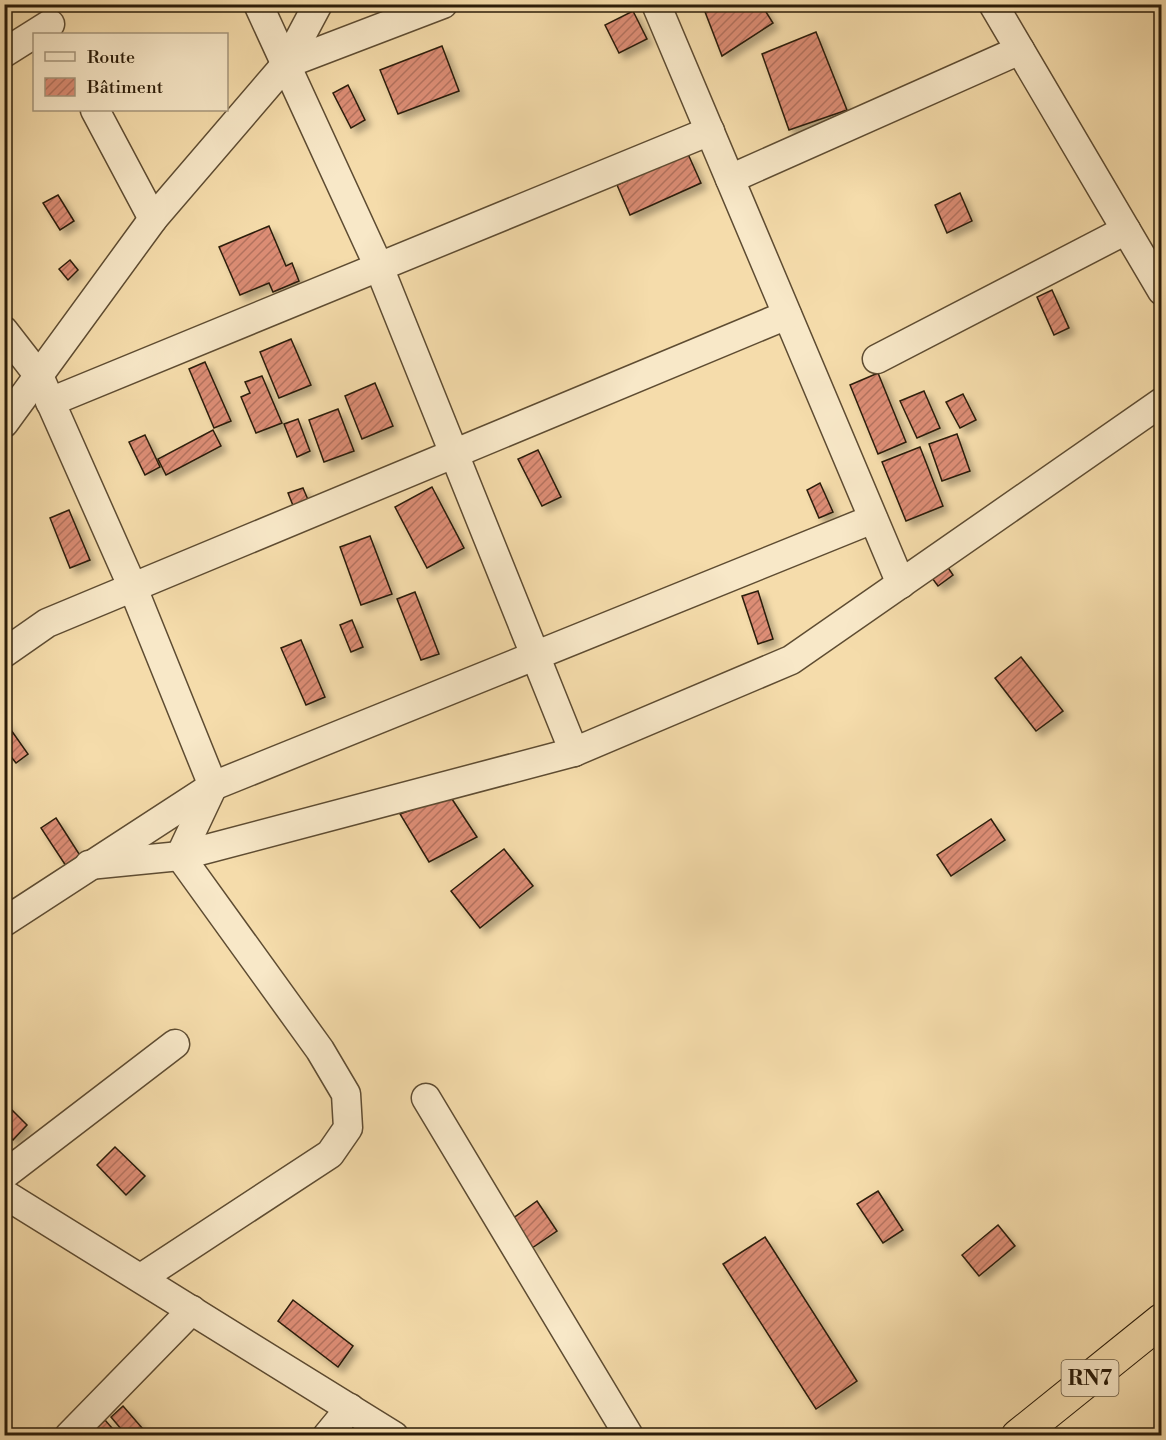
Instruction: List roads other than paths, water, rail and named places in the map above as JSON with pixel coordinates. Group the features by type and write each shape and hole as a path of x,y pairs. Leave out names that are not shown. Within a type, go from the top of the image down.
{"highway":[{"name":"RN7","path":"1018,1436 1161,1320"}],"street":[{"path":"258,4 379,267 574,752"},
{"path":"4,423 153,219 286,64 318,4"},
{"path":"286,64 443,4"},
{"path":"657,4 901,584"},
{"path":"993,4 1161,291"},
{"path":"4,53 49,21"},
{"path":"730,179 1020,50"},
{"path":"96,111 153,219"},
{"path":"50,402 710,131"},
{"path":"877,359 1126,230"},
{"path":"4,653 47,623 788,315"},
{"path":"4,331 39,376 133,588 213,786 180,856"},
{"path":"89,865 180,856 574,752 791,660 1161,402"},
{"path":"8,911 89,865 213,786 873,519"},
{"path":"141,1278 330,1154 348,1128 346,1094 320,1050 180,856"},
{"path":"4,1175 175,1044"},
{"path":"426,1098 629,1436"},
{"path":"4,1194 394,1436"},
{"path":"69,1436 192,1310"},
{"path":"327,1436 350,1408"}]}
